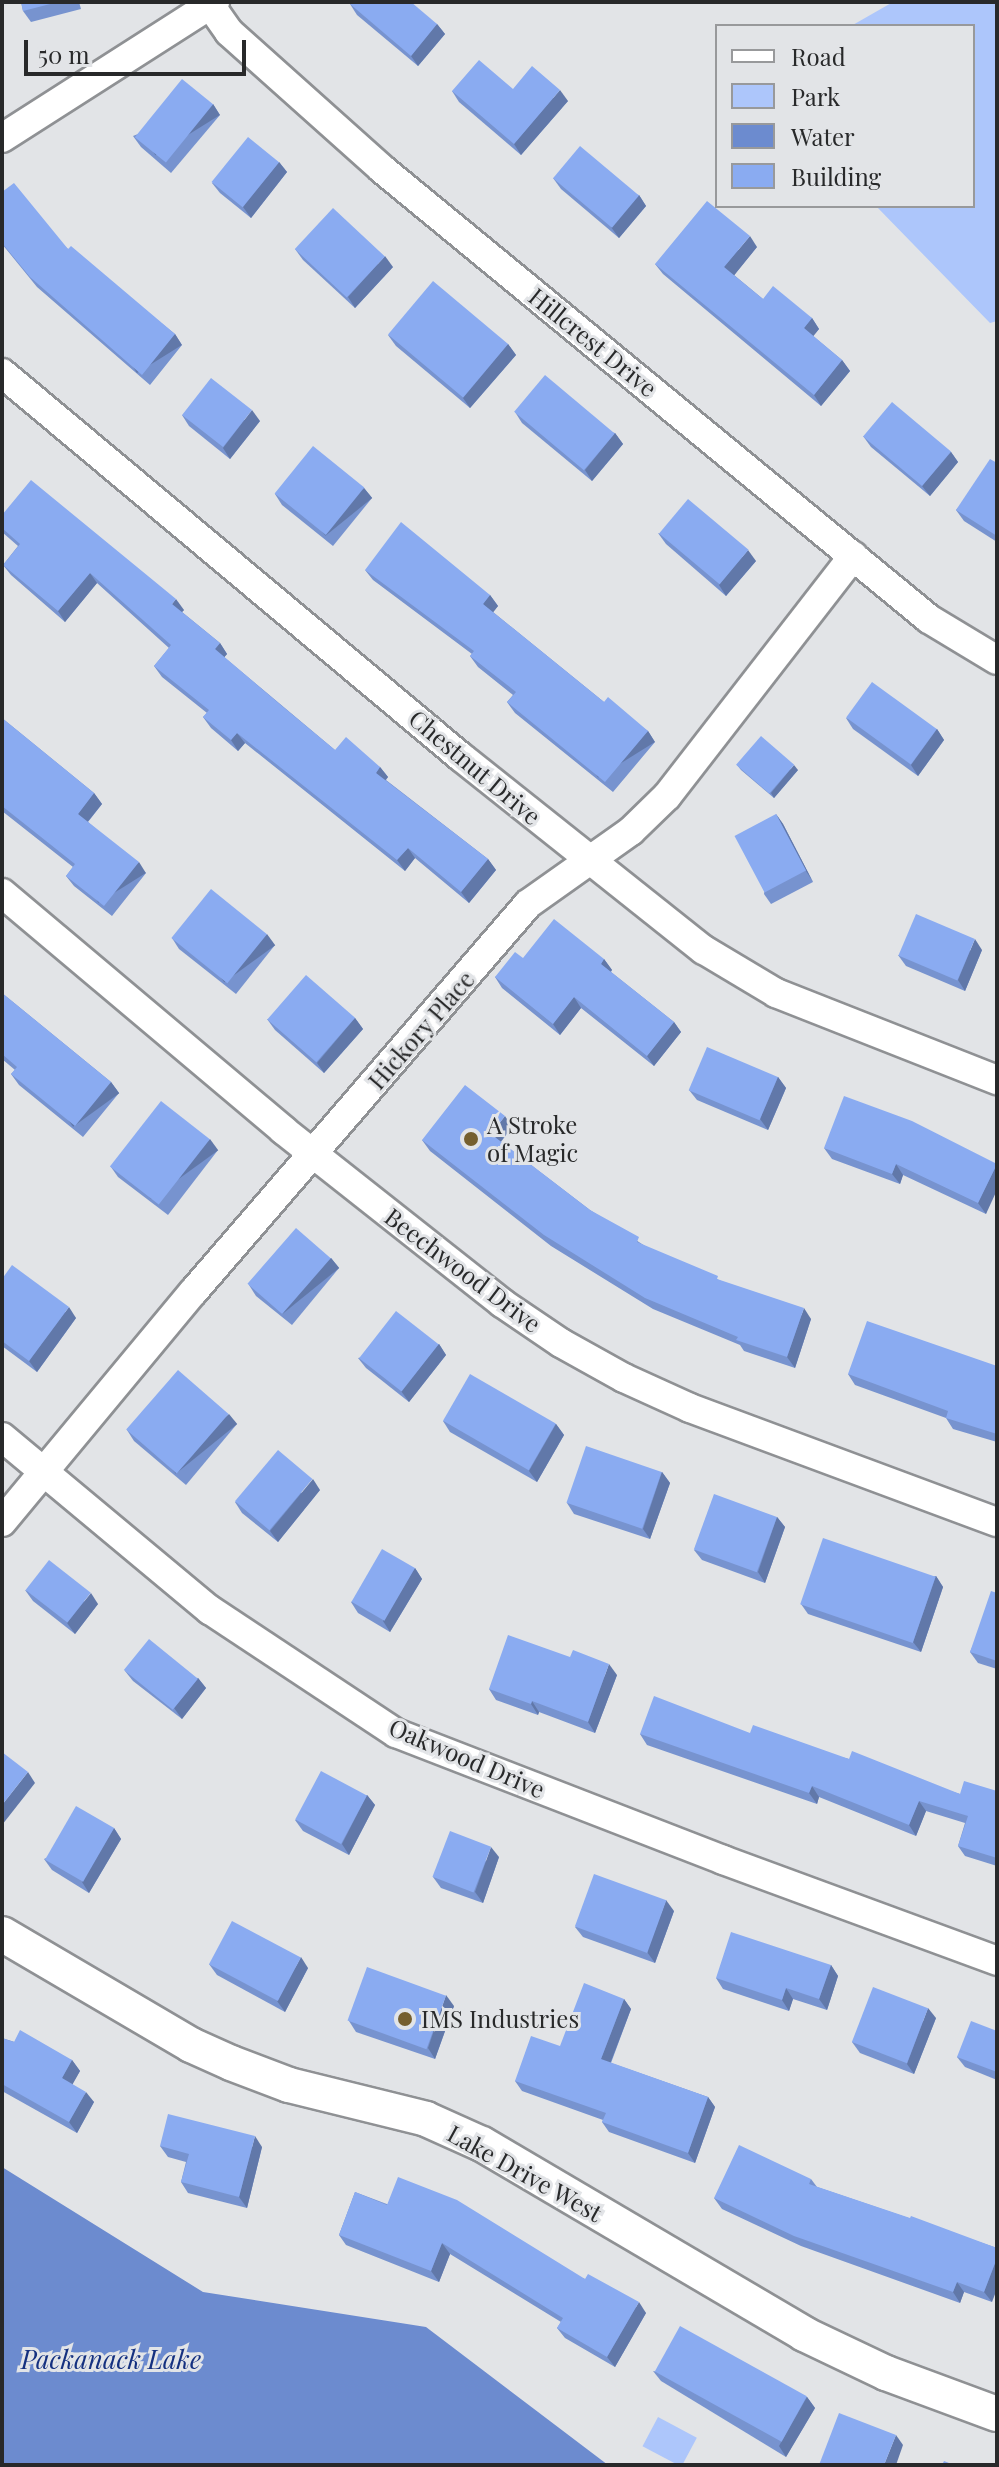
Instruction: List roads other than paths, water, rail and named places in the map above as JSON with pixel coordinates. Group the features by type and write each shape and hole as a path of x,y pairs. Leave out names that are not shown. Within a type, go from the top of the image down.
{"street":[{"path":"2,138 211,3"},
{"name":"Hillcrest Drive","path":"211,3 229,32 382,169 929,619 997,660"},
{"name":"Chestnut Drive","path":"2,373 589,860 704,950 776,993 997,1080"},
{"name":"Hickory Place","path":"2,1522 528,904 631,831 667,796 853,556"},
{"name":"Beechwood Drive","path":"2,893 313,1154 502,1303 561,1343 624,1378 704,1413 997,1522"},
{"name":"Oakwood Drive","path":"2,1437 210,1610 396,1733 723,1860 997,1961"},
{"name":"Lake Drive West","path":"2,1934 191,2045 231,2063 289,2085 426,2119 482,2144 804,2334 886,2373 997,2414"}],"water":[{"name":"Packanack Lake","path":"2,2167 203,2292 426,2327 608,2465 2,2465"}],"place":[{"name":"A Stroke of Magic","path":"471,1139"},
{"name":"IMS Industries","path":"405,2019"}]}
